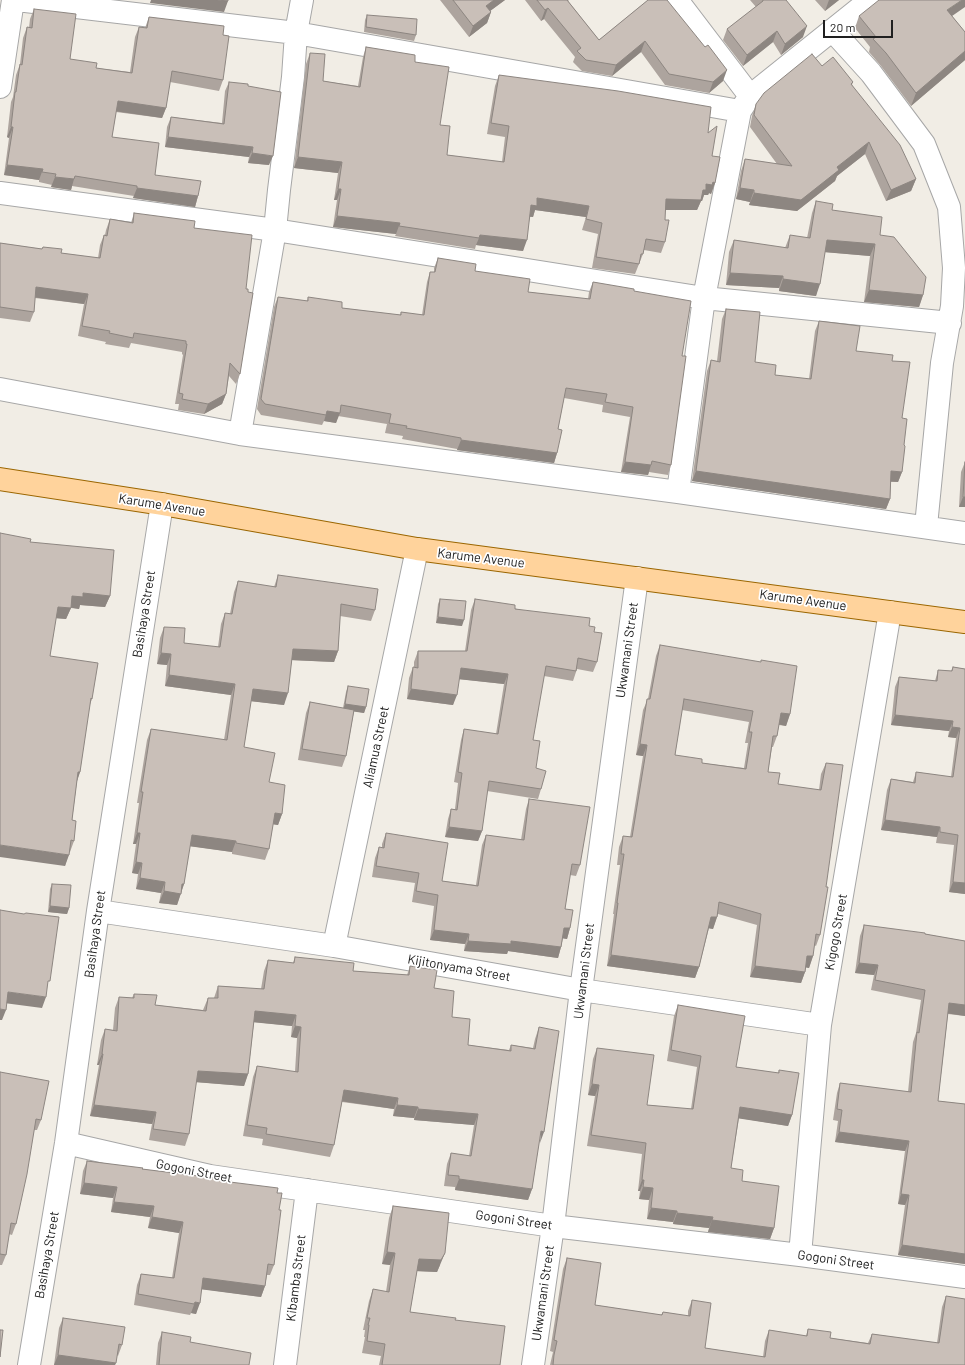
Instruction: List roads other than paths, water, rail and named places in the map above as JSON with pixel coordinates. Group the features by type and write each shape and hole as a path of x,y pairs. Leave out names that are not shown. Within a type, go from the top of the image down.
{"main road":[{"name":"Karume Avenue","path":"0,480 162,504 417,549 965,622"}],"street":[{"path":"0,87 13,0"},
{"path":"17,0 296,33 745,103"},
{"path":"240,434 276,230 279,190 293,77 296,33 302,0"},
{"path":"677,0 745,103"},
{"path":"678,492 704,298 745,103 870,0"},
{"path":"832,30 871,73 924,144 949,207 959,263 956,312 942,363 926,526"},
{"path":"0,193 276,230 704,298 956,312"},
{"path":"0,389 240,434 678,492 926,526 965,533"},
{"name":"Basihaya Street","path":"29,1365 66,1144 98,911 162,504"},
{"name":"Aliamua Street","path":"334,946 417,549"},
{"name":"Ukwamani Street","path":"533,1365 553,1226 581,990 637,578"},
{"name":"Kigogo Street","path":"800,1255 820,1025 890,612"},
{"name":"Kijitonyama Street","path":"98,911 334,946 581,990 820,1025"},
{"name":"Gogoni Street","path":"66,1144 210,1176 553,1226 800,1255 965,1277"},
{"name":"Kibamba Street","path":"285,1365 307,1190"}]}
